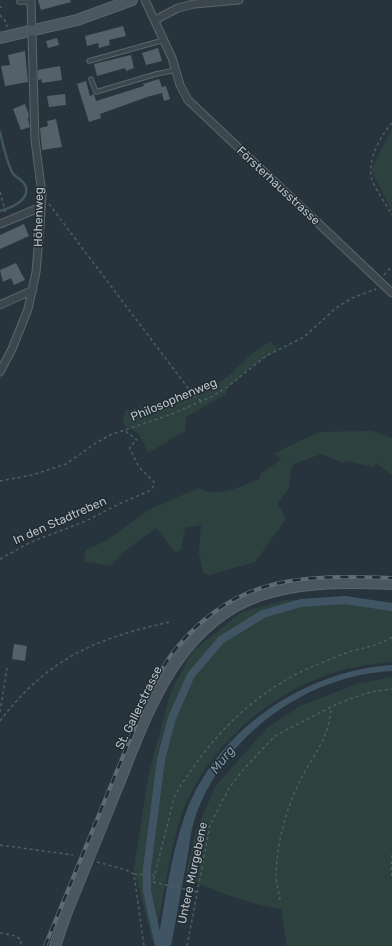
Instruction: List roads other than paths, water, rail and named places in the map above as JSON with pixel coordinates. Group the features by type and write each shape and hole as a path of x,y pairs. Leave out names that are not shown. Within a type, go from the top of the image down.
{"main road":[{"path":"4,37 77,20 132,0"},
{"name":"St. Gallerstrasse","path":"55,946 136,740 156,697 175,664 205,629 235,607 276,591 327,584 392,584"}],"street":[{"name":"Försterhausstrasse","path":"144,0 164,40 176,70 180,85 188,100 392,293"},
{"path":"155,20 178,8 194,4 239,0"},
{"name":"Höhenweg","path":"0,372 22,328 33,290 41,207 42,194 35,140 31,1"},
{"path":"0,224 41,207"},
{"path":"0,305 33,290"}],"lane":[{"path":"19,2 31,1"},
{"path":"89,61 164,40"},
{"path":"91,79 96,92 156,74 176,70"}],"water":[{"name":"Murg","path":"392,665 392,671 360,675 329,684 299,698 272,715 247,737 226,761 208,788 195,818 171,946 157,946 175,847 185,815 199,784 218,757 241,732 267,710 296,693 327,679 359,670"}],"waterway":[{"path":"0,132 13,174 24,183 26,190 23,199 9,208 0,211"},
{"path":"159,946 147,891 147,869 161,760 172,718 191,675 221,640 263,614 301,603 345,600 392,607"}],"railway":[{"path":"45,946 144,705 164,666 179,645 202,622 226,604 250,592 276,584 303,579 331,577 392,578"}]}
